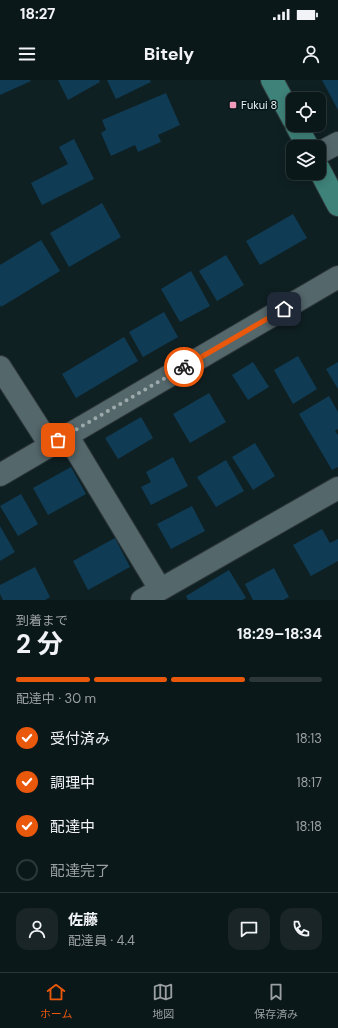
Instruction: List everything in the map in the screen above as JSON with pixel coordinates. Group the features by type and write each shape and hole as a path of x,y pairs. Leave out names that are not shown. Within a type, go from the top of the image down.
{"main road":[{"path":"272,80 286,106"},
{"path":"325,180 338,205"}],"street":[{"path":"326,149 338,142"},
{"path":"0,475 338,277"},
{"path":"0,367 58,440 160,589"},
{"path":"142,600 338,488"}],"building":[{"path":"0,80 30,80 31,81 0,95"},
{"path":"58,80 99,80 100,82 68,100"},
{"path":"107,80 150,80 151,82 116,99"},
{"path":"322,80 338,80 338,110"},
{"path":"166,93 180,125 158,135 161,142 138,152 135,145 111,156 101,133 106,130 102,120"},
{"path":"74,139 94,179 42,205 31,183 68,164 59,147"},
{"path":"102,203 121,237 69,267 50,233"},
{"path":"293,214 307,238 260,265 246,241"},
{"path":"41,240 60,271 1,307 0,265"},
{"path":"226,255 244,285 217,301 199,271"},
{"path":"191,271 210,306 180,322 161,289"},
{"path":"164,312 178,337 143,357 129,332"},
{"path":"124,337 138,361 76,398 62,374"},
{"path":"298,356 317,389 293,404 274,370"},
{"path":"253,362 269,387 248,400 232,375"},
{"path":"338,362 338,389 326,369"},
{"path":"209,393 226,422 190,443 173,414"},
{"path":"329,396 338,412 338,429 335,431 338,435 338,467 332,470 299,414"},
{"path":"141,417 153,438 118,459 105,438"},
{"path":"255,443 275,476 253,490 232,457"},
{"path":"173,457 188,486 151,505 141,487 151,482 146,472"},
{"path":"226,460 244,491 216,507 197,477"},
{"path":"71,467 86,494 48,515 33,488"},
{"path":"21,494 38,524 18,536 0,506"},
{"path":"192,506 205,531 171,549 157,524"},
{"path":"0,526 15,552 0,561"},
{"path":"322,529 330,543 338,539 338,561 311,576 293,545"},
{"path":"115,538 130,567 88,590 73,561"},
{"path":"35,567 50,597 45,600 3,600 0,594 0,585"},
{"path":"274,568 289,597 283,600 253,600 245,584"},
{"path":"229,570 246,598 242,600 188,600 186,596"}],"way so far":[{"path":"58,440 184,367"}],"place":[{"name":"Fukui 8","path":"233,105"}],"route":[{"path":"184,367 284,309"}]}
